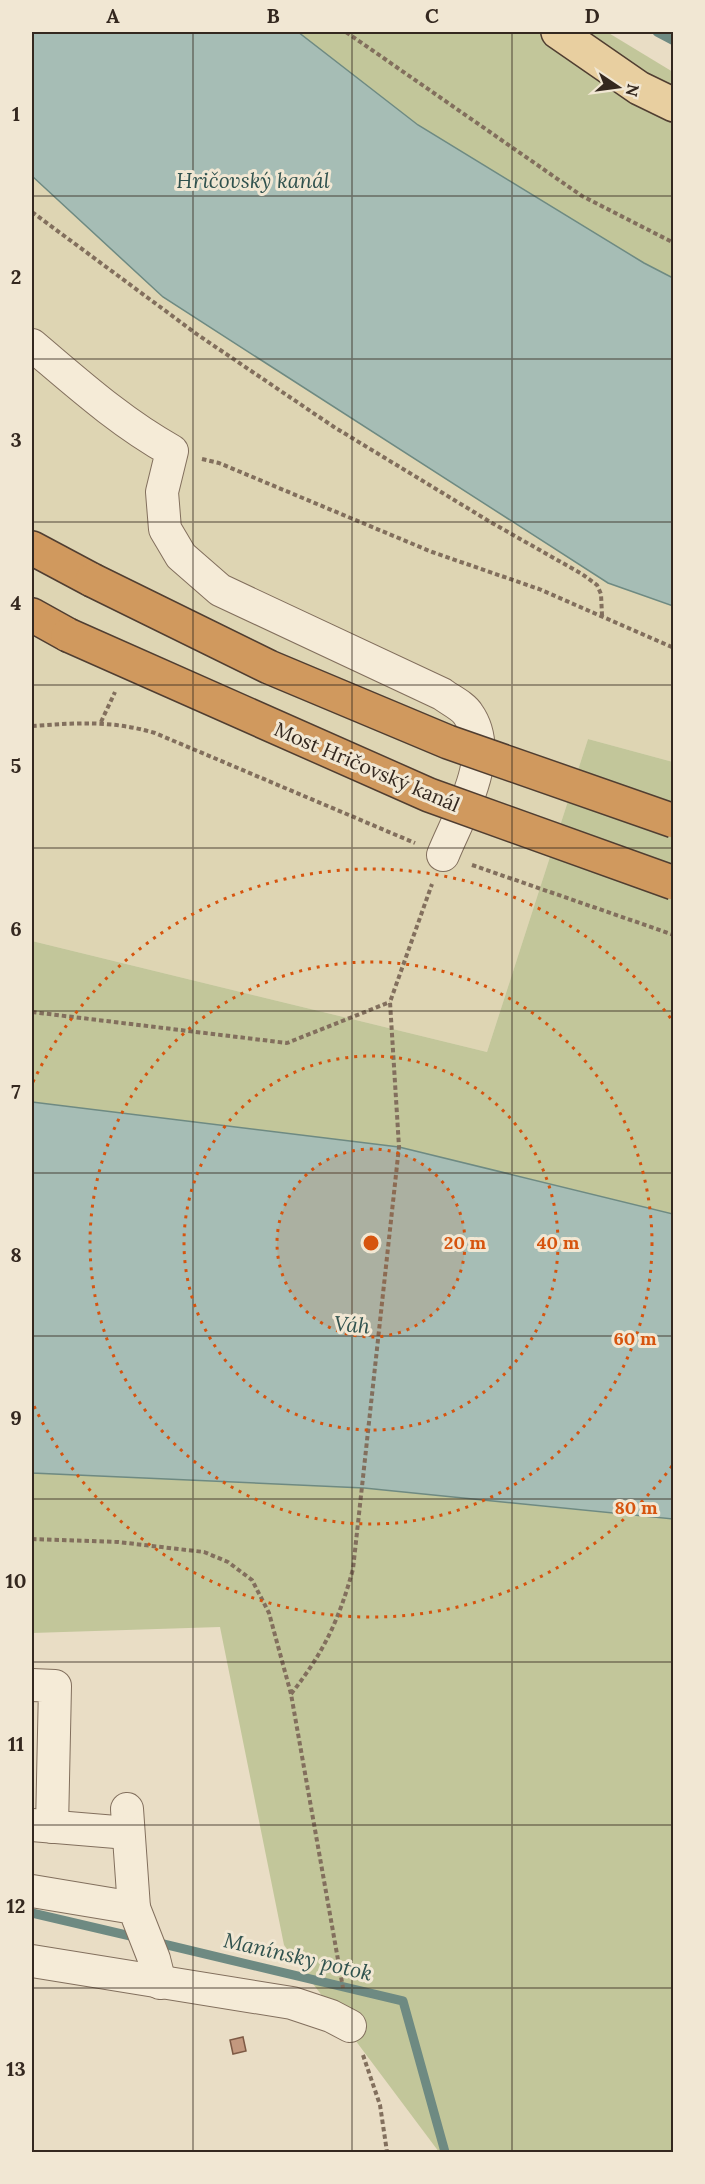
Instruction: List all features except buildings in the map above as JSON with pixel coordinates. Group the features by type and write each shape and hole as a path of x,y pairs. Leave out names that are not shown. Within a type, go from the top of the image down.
{"highway":[{"path":"32,548 269,667 448,742 674,821"},
{"name":"Most Hričovský kanál","path":"32,615 68,635 429,795 674,883"}],"main road":[{"path":"558,32 639,88 674,105"}],"lane":[{"path":"32,345 125,422 172,452 162,492 165,529 181,556 220,590 442,694 468,713 478,739 476,772 442,855"},
{"path":"32,1685 56,1686 43,1744 42,1826 128,1821 134,1908 154,1959 160,1983"},
{"path":"32,1891 134,1908"},
{"path":"32,1961 292,2003 350,2025"}],"path":[{"path":"346,32 582,196 674,243"},
{"path":"32,212 198,335 334,428 492,524 582,574 597,585 601,594 602,615"},
{"path":"172,452 219,463 432,552 539,589 674,648"},
{"path":"32,726 100,722 126,725 155,733 237,765 442,855 674,934"},
{"path":"291,1694 317,1660 342,1610 353,1569 364,1488 399,1147 390,1002 442,855"},
{"path":"32,1012 287,1043 390,1002"},
{"path":"32,1539 118,1542 204,1552 228,1562 252,1580 269,1613 291,1694 350,2025 372,2077 380,2105 387,2152"}],"shaded area":[{"path":"32,176 163,297 608,583 673,606 673,762 588,739 487,1052 32,941"}],"green space":[{"path":"298,32 607,32 673,72 673,278 644,263 418,125"},
{"path":"588,739 673,762 673,1214 399,1147 32,1102 32,941 487,1052"},
{"path":"32,1473 364,1488 673,1519 673,2152 439,2152 284,1945 220,1627 32,1633"}],"water":[{"name":"Hričovský kanál","path":"32,32 298,32 418,125 644,263 673,278 673,606 608,583 163,297 32,176"},
{"name":"Váh","path":"32,1102 399,1147 673,1214 673,1519 364,1488 32,1473"}],"waterway":[{"path":"657,32 674,41"},
{"name":"Manínsky potok","path":"32,1913 139,1938"},
{"name":"Manínsky potok","path":"155,1942 403,2001 445,2152"}]}
